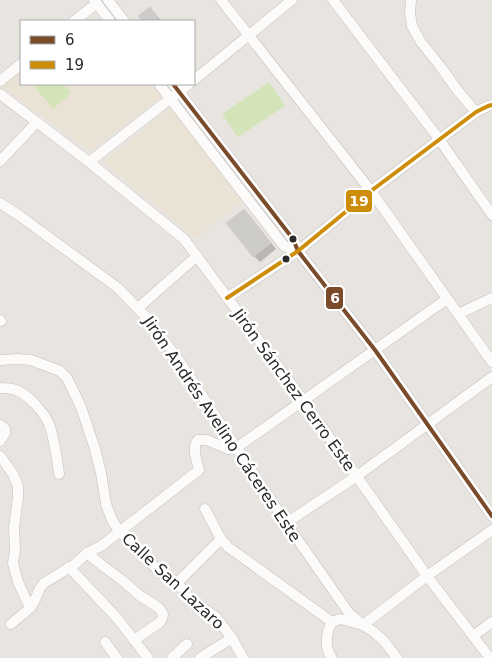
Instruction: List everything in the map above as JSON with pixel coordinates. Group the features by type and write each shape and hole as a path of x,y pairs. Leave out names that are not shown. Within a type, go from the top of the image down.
{"street":[{"path":"108,0 123,20"},
{"path":"221,0 371,191 492,362"},
{"path":"195,79 292,0"},
{"path":"333,0 439,139 492,215"},
{"path":"411,0 412,26 421,42 458,92 476,112"},
{"path":"75,20 95,2 109,20"},
{"path":"0,81 20,65"},
{"path":"160,85 284,246 298,251"},
{"path":"89,162 170,98 176,88 293,239 298,251 375,350 492,516"},
{"name":"Jirón Sánchez Cerro Este","path":"0,94 89,162 184,239 303,400 427,576 490,658"},
{"path":"228,298 298,251 371,191 439,139 476,112 492,105"},
{"path":"0,161 37,122"},
{"name":"Jirón Andrés Avelino Cáceres Este","path":"0,203 118,288 138,308 178,359 286,523 349,613 384,641 397,658"},
{"path":"138,308 197,256"},
{"path":"458,314 492,298"},
{"path":"10,624 30,608 44,583 87,553 101,546 199,470 194,448 198,440 207,440 228,449 236,448 447,299"},
{"name":"Calle San Lazaro","path":"0,360 18,358 31,360 60,371 67,378 81,407 95,449 108,513 119,531 194,602 216,616 232,638 243,658"},
{"path":"286,523 356,476 492,377"},
{"path":"0,388 22,393 37,406 50,424 58,474"},
{"path":"0,425 5,429 5,433 0,441"},
{"path":"0,456 13,474 18,486 13,563 18,582 30,608"},
{"path":"205,509 220,539 228,547 332,622"},
{"path":"332,658 328,653 327,637 328,629 332,622 340,619 363,625 427,576 492,530"},
{"path":"176,584 220,539"},
{"path":"87,553 159,608 164,614 159,623 134,640"},
{"path":"69,567 116,618 148,658"},
{"path":"473,636 492,622"},
{"path":"200,658 232,638"},
{"path":"105,642 117,658"},
{"path":"172,658 187,644"}],"shaded area":[{"path":"20,72 20,85 154,85 163,96 90,151 2,87"},
{"path":"171,107 244,200 195,238 104,162"}],"green space":[{"path":"269,82 285,106 238,137 222,114"},
{"path":"33,85 64,85 71,93 53,109"}],"building":[{"path":"150,7 158,18 155,20 141,20 138,16"},
{"path":"244,209 271,243 253,257 226,223"}],"transit line":[{"name":"6","path":"174,85 293,239 298,251 375,350 492,516"},
{"name":"19","path":"227,298 298,251 371,191 476,112 492,105"}]}
